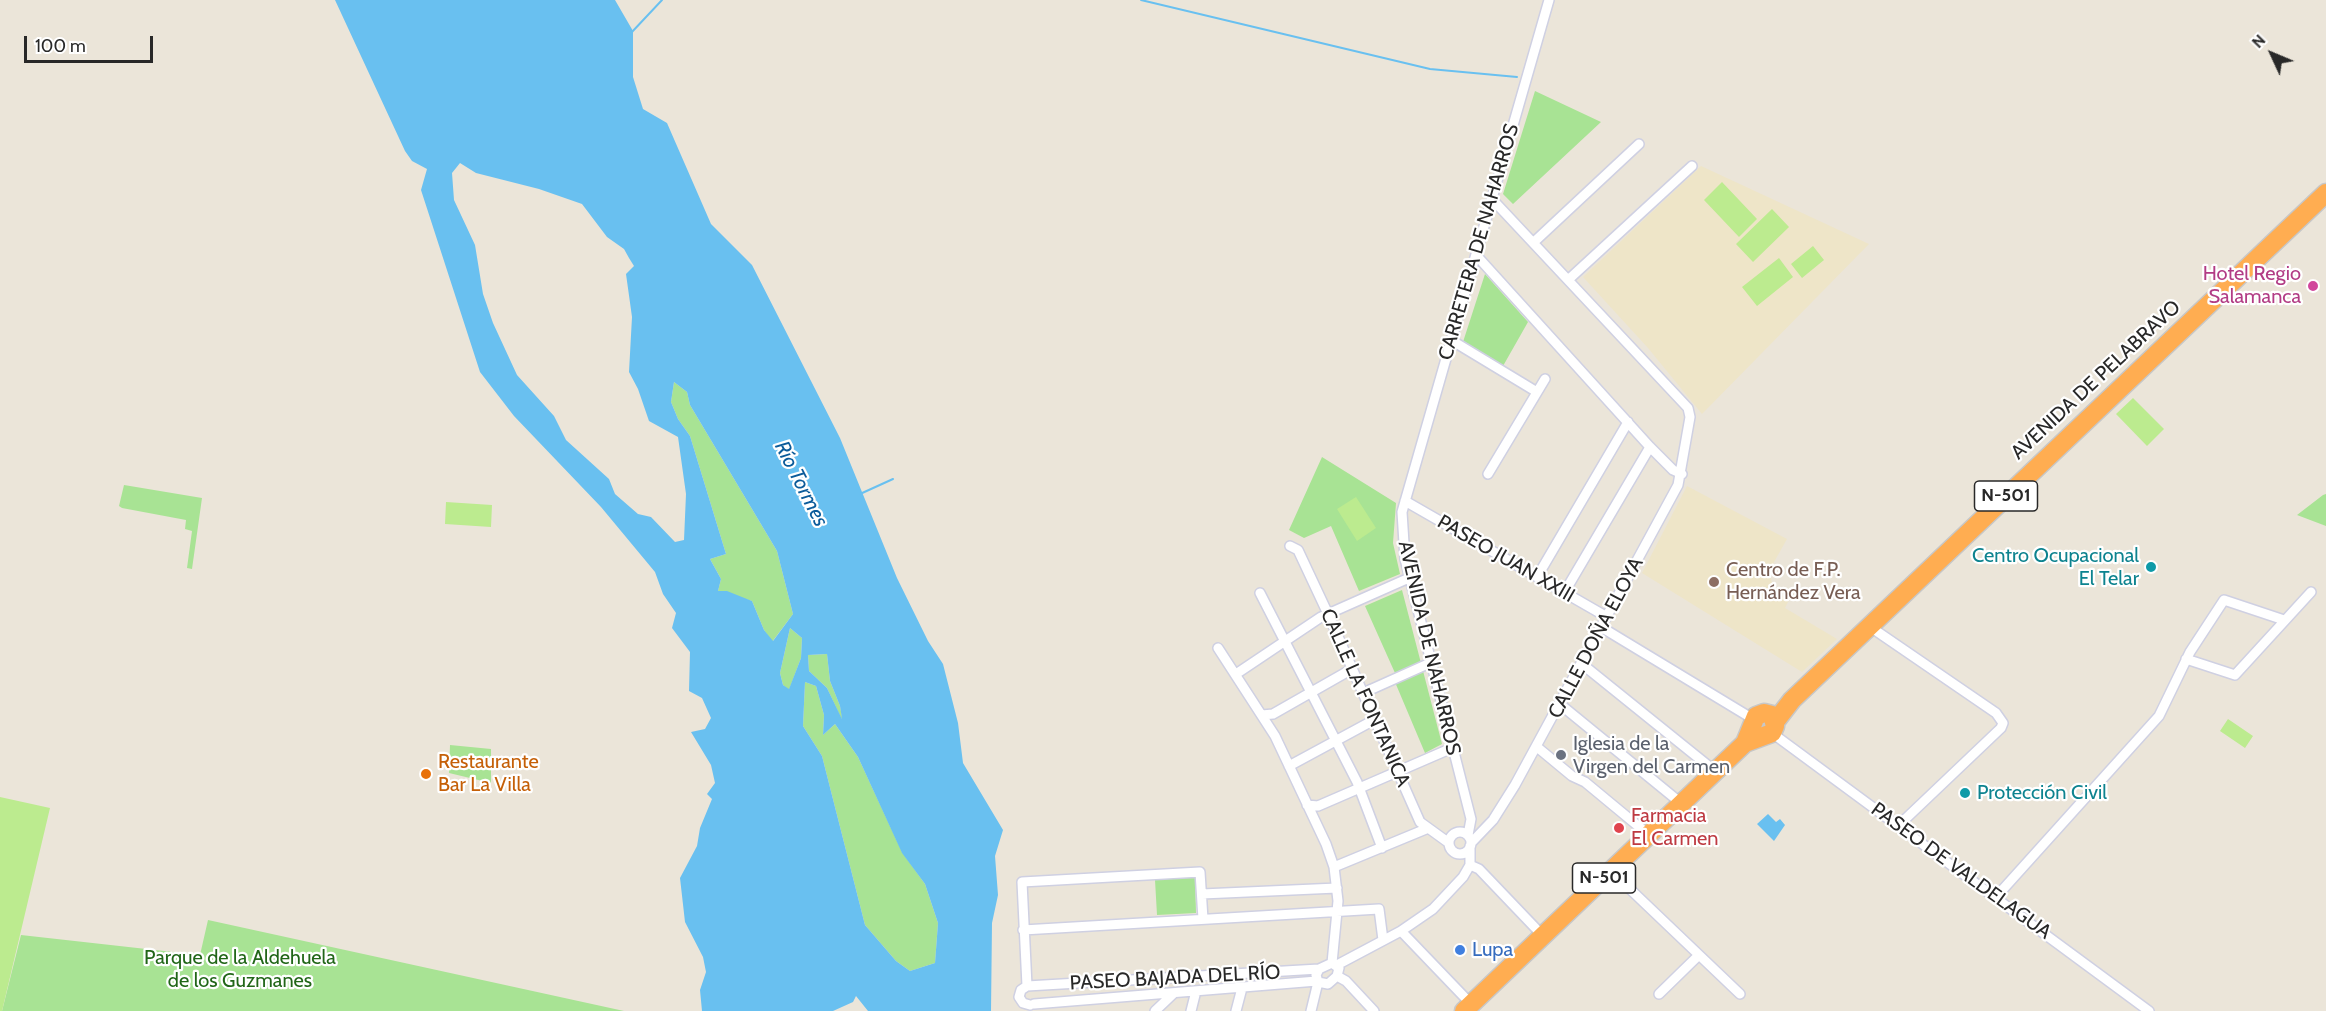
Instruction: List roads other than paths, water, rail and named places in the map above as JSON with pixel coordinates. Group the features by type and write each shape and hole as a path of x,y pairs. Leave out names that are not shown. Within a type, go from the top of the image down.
{"highway":[{"name":"AVENIDA DE PELABRAVO","path":"1764,725 2326,193"},
{"name":"N-501","path":"1468,1008 1764,725"}],"street":[{"name":"CARRETERA DE NAHARROS","path":"1409,485 1549,0"},
{"path":"1534,242 1639,144"},
{"path":"1492,199 1568,280 1692,165"},
{"path":"1476,255 1650,447 1673,470 1682,474"},
{"name":"CALLE DOÑA ELOYA","path":"1470,842 1493,820 1537,747 1682,474 1690,417 1688,408 1568,280"},
{"path":"1451,340 1537,392"},
{"path":"1488,474 1545,379"},
{"path":"1537,577 1628,422"},
{"path":"1564,593 1650,447"},
{"name":"AVENIDA DE NAHARROS","path":"1409,485 1405,501 1402,544 1471,824 1470,865"},
{"name":"PASEO JUAN XXIII","path":"1405,501 1607,617"},
{"name":"CALLE LA FONTANICA","path":"1290,546 1298,550 1329,614 1420,822 1426,829 1449,843"},
{"path":"1236,674 1329,614 1409,578"},
{"path":"2186,659 2235,675 2311,592"},
{"path":"1260,593 1336,741 1382,848"},
{"path":"1996,897 2159,716 2186,659 2224,600 2284,620"},
{"path":"1869,626 1996,713 2004,723 1899,825"},
{"path":"1601,627 1764,725"},
{"path":"1218,648 1262,716 1289,766 1334,867 1338,912 1334,964 1340,972 1337,976 1321,982"},
{"path":"1363,693 1430,663"},
{"path":"1582,664 1716,772"},
{"path":"1262,716 1273,714 1352,669"},
{"path":"1561,705 1682,804"},
{"path":"1289,766 1374,720"},
{"name":"PASEO DE VALDELAGUA","path":"1764,725 2150,1011"},
{"path":"1537,747 1572,776 1585,782 1649,835"},
{"path":"1307,806 1318,806 1452,748"},
{"path":"1458,832 1470,842 1466,852 1458,853 1451,850 1449,843 1451,836 1458,832 1468,811"},
{"path":"1334,867 1426,829"},
{"path":"1458,853 1463,867 1462,878"},
{"path":"1317,1011 1321,982 1316,975 1319,969 1401,931 1433,909 1462,878 1470,865 1479,869 1543,936"},
{"path":"1029,987 1021,990 1019,997 1023,1003 1032,1007 1038,994 1029,987 1023,930 1022,882 1200,872 1203,919"},
{"path":"1611,872 1740,994"},
{"path":"1202,894 1337,888"},
{"path":"1023,930 1379,909 1383,939"},
{"path":"1401,931 1468,1008"},
{"path":"1659,994 1699,956"},
{"name":"PASEO BAJADA DEL RÍO","path":"1029,987 1319,969"},
{"path":"1337,976 1346,981 1374,1011"},
{"path":"1311,1011 1321,982"},
{"name":"PASEO BAJADA DEL RÍO","path":"1032,1007 1242,987 1321,982"},
{"path":"1236,1011 1242,987"},
{"path":"1191,1011 1196,991"},
{"path":"1155,1011 1174,993"}],"water":[{"name":"Río Tormes","path":"335,0 615,0 633,31 633,77 643,109 667,123 711,224 752,265 840,438 897,578 928,641 943,664 958,723 963,763 1003,830 995,856 998,895 992,923 991,1011 868,1011 856,996 853,1002 833,1011 702,1011 700,990 706,972 703,957 685,922 680,878 697,846 700,828 712,799 707,794 715,783 711,765 691,732 705,729 711,718 702,698 689,691 690,652 672,628 676,613 663,594 655,572 601,507 514,416 480,372 421,190 427,169 412,161 405,151","holes":["460,163 476,173 539,189 582,204 607,237 624,249 634,266 626,274 632,317 629,372 638,389 649,421 678,437 686,494 684,540 675,542 651,517 638,514 615,494 609,479 566,440 554,416 517,375 493,323 483,294 475,245 454,200 452,173","674,382 687,392 690,405 777,551 793,614 773,641 764,630 752,601 727,591 718,591 721,579 710,559 726,554 690,436 678,419 671,402","790,628 802,638 801,658 789,689 783,685 780,673","827,654 830,681 840,706 842,719 827,688 809,671 808,655","805,682 816,686 824,715 823,735 835,724 858,757 902,853 925,884 938,923 935,963 910,971 896,961 865,925 822,756 803,726"]},
{"path":"1768,814 1776,822 1780,819 1785,825 1774,841 1757,824"}],"waterway":[{"path":"631,33 662,0"},
{"path":"1141,0 1430,69 1517,77"},
{"path":"860,494 893,479"}],"place":[{"name":"Hotel Regio Salamanca","path":"2313,286"},
{"name":"Centro Ocupacional El Telar","path":"2151,567"},
{"name":"Centro de F.P. Hernández Vera","path":"1714,582"},
{"name":"Iglesia de la Virgen del Carmen","path":"1561,755"},
{"name":"Restaurante Bar La Villa","path":"426,774"},
{"name":"Protección Civil","path":"1965,793"},
{"name":"Farmacia El Carmen","path":"1619,828"},
{"name":"Lupa","path":"1460,950"}],"park label":[{"name":"Parque de la Aldehuela de los Guzmanes","path":"240,970"}]}
